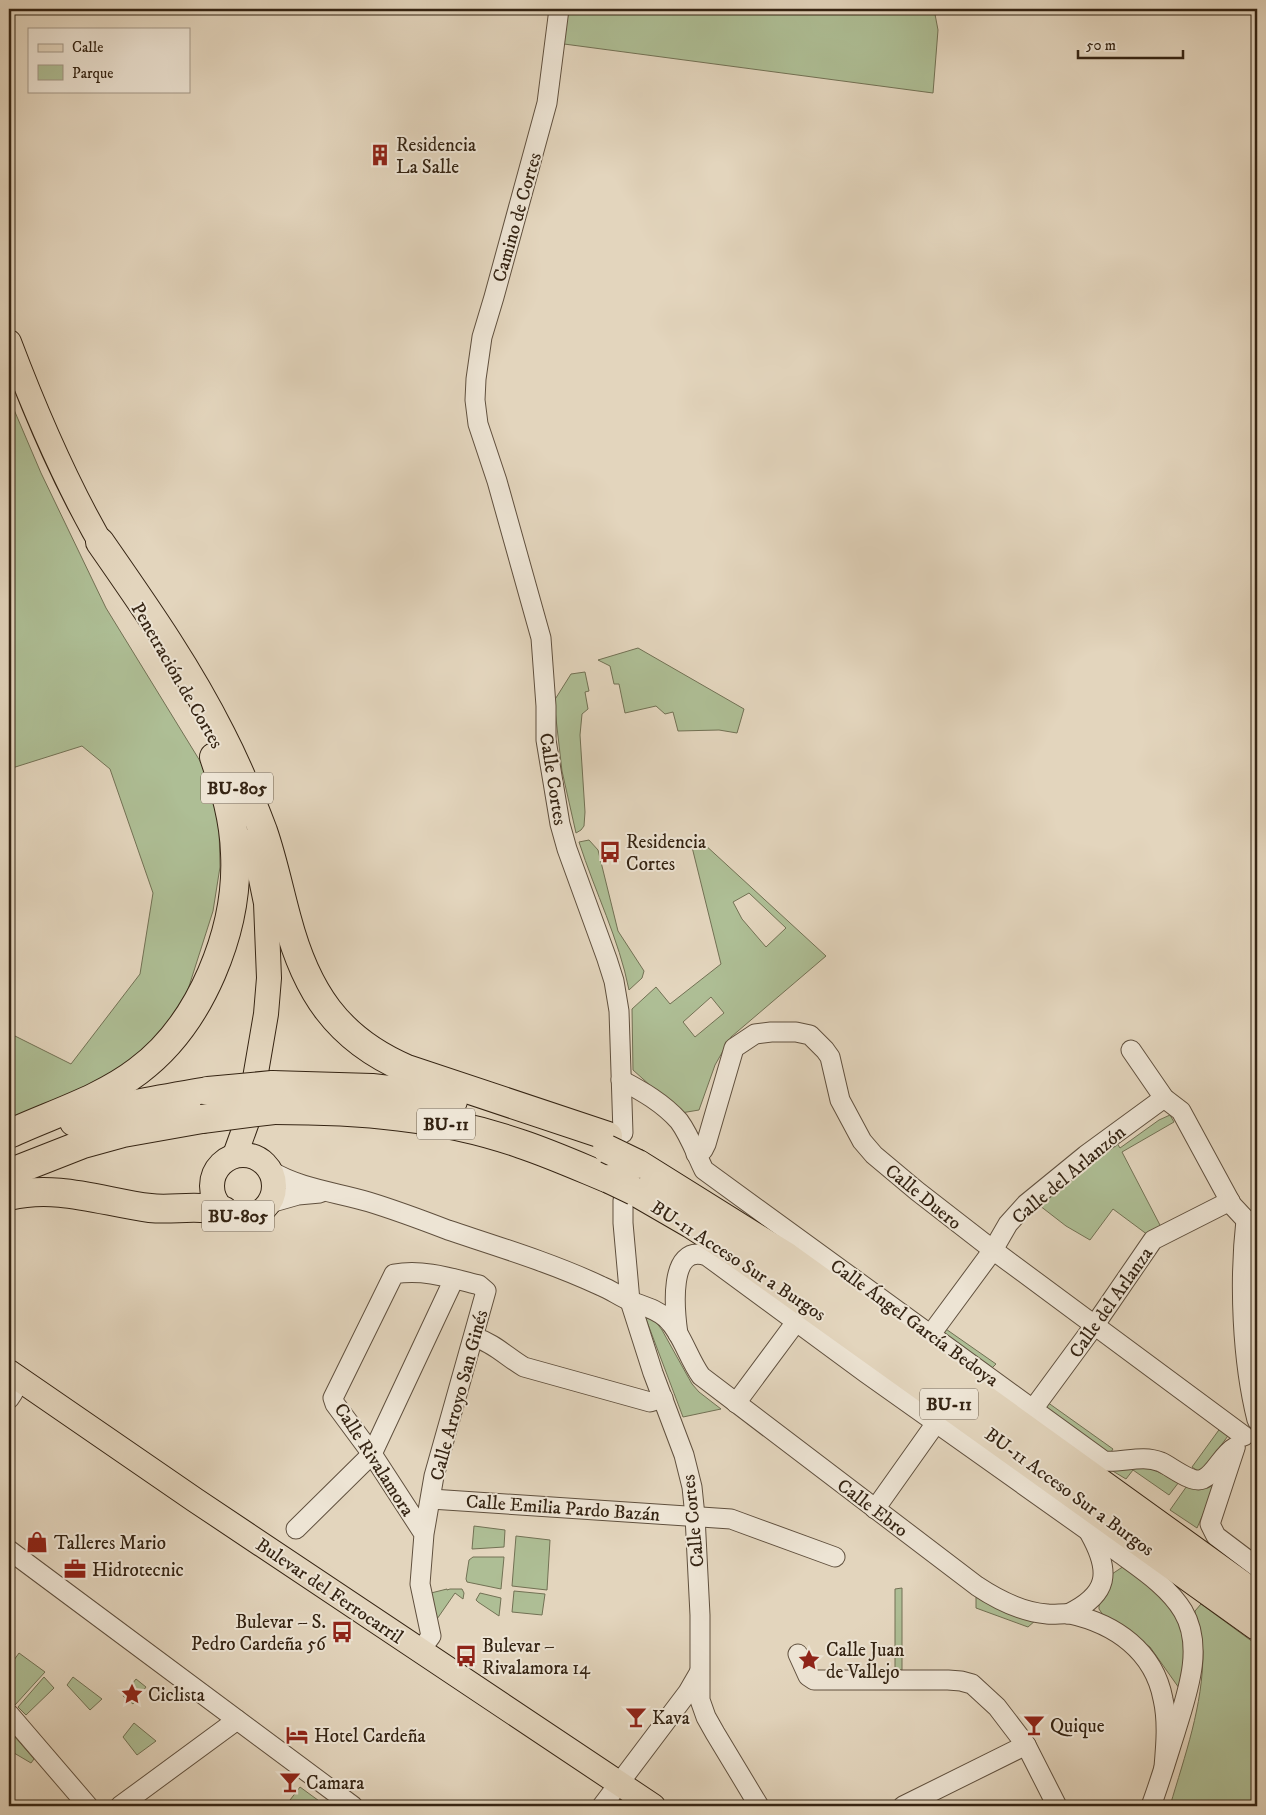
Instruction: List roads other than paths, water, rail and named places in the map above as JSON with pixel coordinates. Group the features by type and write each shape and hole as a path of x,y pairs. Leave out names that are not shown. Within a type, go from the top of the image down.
{"highway":[{"path":"9,1134 119,1084 155,1058 182,1026 196,1003 214,967 228,926 234,884 235,854 227,796 213,755 100,542"},
{"path":"100,542 173,648 222,734 263,832 287,922 304,970 328,1011 340,1025 361,1044 384,1059 407,1070 623,1146"},
{"name":"BU-11","path":"9,1173 83,1144 123,1133 202,1119 273,1097 332,1086 415,1093 483,1107 623,1146"},
{"name":"BU-11","path":"9,1145 107,1111 208,1090 273,1097"},
{"name":"BU-11 Acceso Sur a Burgos","path":"273,1097 325,1110 380,1114 440,1122 521,1144 691,1224 739,1255 1257,1626"},
{"name":"BU-11 Acceso Sur a Burgos","path":"623,1146 702,1187 797,1253 881,1326 1257,1596"},
{"path":"9,1196 23,1192 82,1194 151,1208 180,1210 199,1208 224,1211"}],"main road":[{"name":"Penetración de Cortes","path":"9,342 34,408 62,470 100,542 221,746 250,826 266,903 269,978 266,1014 248,1119 254,1161"},
{"name":"BU-805","path":"226,1159 254,1161 275,1187 270,1203 263,1211 254,1216 233,1216 224,1211 217,1203 213,1194 213,1179 219,1166 226,1159"},
{"name":"Bulevar del Ferrocarril","path":"10,1388 426,1643 611,1794 653,1806"},
{"name":"Bulevar del Ferrocarril","path":"10,1388 278,1572 611,1794 633,1806"}],"street":[{"name":"Camino de Cortes","path":"478,424 475,400 482,337 547,102 559,9"},
{"name":"Calle Cortes","path":"478,424 505,509 541,638 546,706 546,740 551,779 564,841 614,981 619,1011 623,1146"},
{"name":"Calle Duero","path":"696,1154 703,1150 706,1144 734,1048 755,1034 771,1032 810,1035 830,1057 840,1100 857,1133 874,1155 911,1186 1240,1441"},
{"path":"1131,1050 1164,1098 1181,1111 1230,1201 1252,1224 1242,1253 1247,1363 1257,1420 1240,1441 1210,1524 1216,1536 1257,1567"},
{"name":"Calle Ángel García Bedoya","path":"621,1080 662,1105 678,1121 688,1136 704,1170 1104,1461 1130,1458 1160,1461 1196,1480 1200,1480 1207,1476 1226,1453 1240,1441"},
{"name":"Calle del Arlanzón","path":"931,1334 993,1250 1008,1224 1026,1204 1086,1155 1164,1098"},
{"path":"254,1161 282,1178 325,1192"},
{"name":"Calle Cortes","path":"622,1190 630,1300 650,1365 684,1455 692,1487 700,1615 700,1700 706,1717 759,1806"},
{"path":"270,1203 298,1195 325,1192"},
{"name":"Calle Ebro","path":"325,1192 369,1202 566,1272 649,1307 660,1314 673,1326 679,1335 692,1364 701,1376 994,1598 1037,1613 1068,1614 1101,1624 1124,1636 1139,1649 1151,1666 1163,1698 1166,1721 1164,1767"},
{"name":"Calle del Arlanza","path":"1033,1409 1094,1326 1153,1240 1230,1201"},
{"path":"630,1300 658,1298 669,1292 676,1285 683,1262 692,1254 707,1256 1088,1531 1158,1584 1182,1611 1192,1636 1192,1648 1190,1678 1151,1806"},
{"name":"Calle Rivalamora","path":"426,1643 420,1584 424,1534 372,1454 335,1404 333,1398 394,1274 409,1271 425,1272 454,1279"},
{"path":"296,1529 372,1454 454,1279"},
{"name":"Calle Arroyo San Ginés","path":"424,1534 434,1476 486,1291 480,1285 454,1279"},
{"name":"Calle Ebro","path":"676,1285 676,1312 679,1335"},
{"path":"736,1403 796,1322"},
{"path":"474,1337 492,1344 524,1367 650,1402 663,1398"},
{"path":"875,1509 936,1423"},
{"name":"Calle Emilia Pardo Bazán","path":"431,1499 731,1519 835,1557"},
{"path":"1088,1531 1100,1553 1103,1568 1101,1583 1093,1599 1094,1611 1101,1624"},
{"path":"9,1550 353,1806"},
{"path":"1068,1614 1093,1599"},
{"path":"798,1654 808,1676 814,1680 948,1680 972,1684 998,1707 1026,1746 1057,1806"},
{"path":"611,1794 695,1683 700,1673"},
{"path":"674,1709 690,1704 701,1710 706,1717"},
{"path":"9,1714 88,1806"},
{"path":"120,1806 237,1720"},
{"path":"903,1806 1026,1746"}],"place":[{"name":"Residencia La Salle","path":"380,155"},
{"name":"Residencia Cortes","path":"610,852"},
{"name":"Talleres Mario","path":"37,1542"},
{"name":"Hidrotecnic","path":"75,1569"},
{"name":"Bulevar – S. Pedro Cardeña 56","path":"342,1632"},
{"name":"Bulevar – Rivalamora 14","path":"466,1656"},
{"name":"Calle Juan de Vallejo","path":"809,1660"},
{"name":"Ciclista","path":"132,1694"},
{"name":"Kava","path":"636,1717"},
{"name":"Quique","path":"1034,1725"},
{"name":"Hotel Cardeña","path":"297,1735"},
{"name":"Camara","path":"290,1782"}]}
